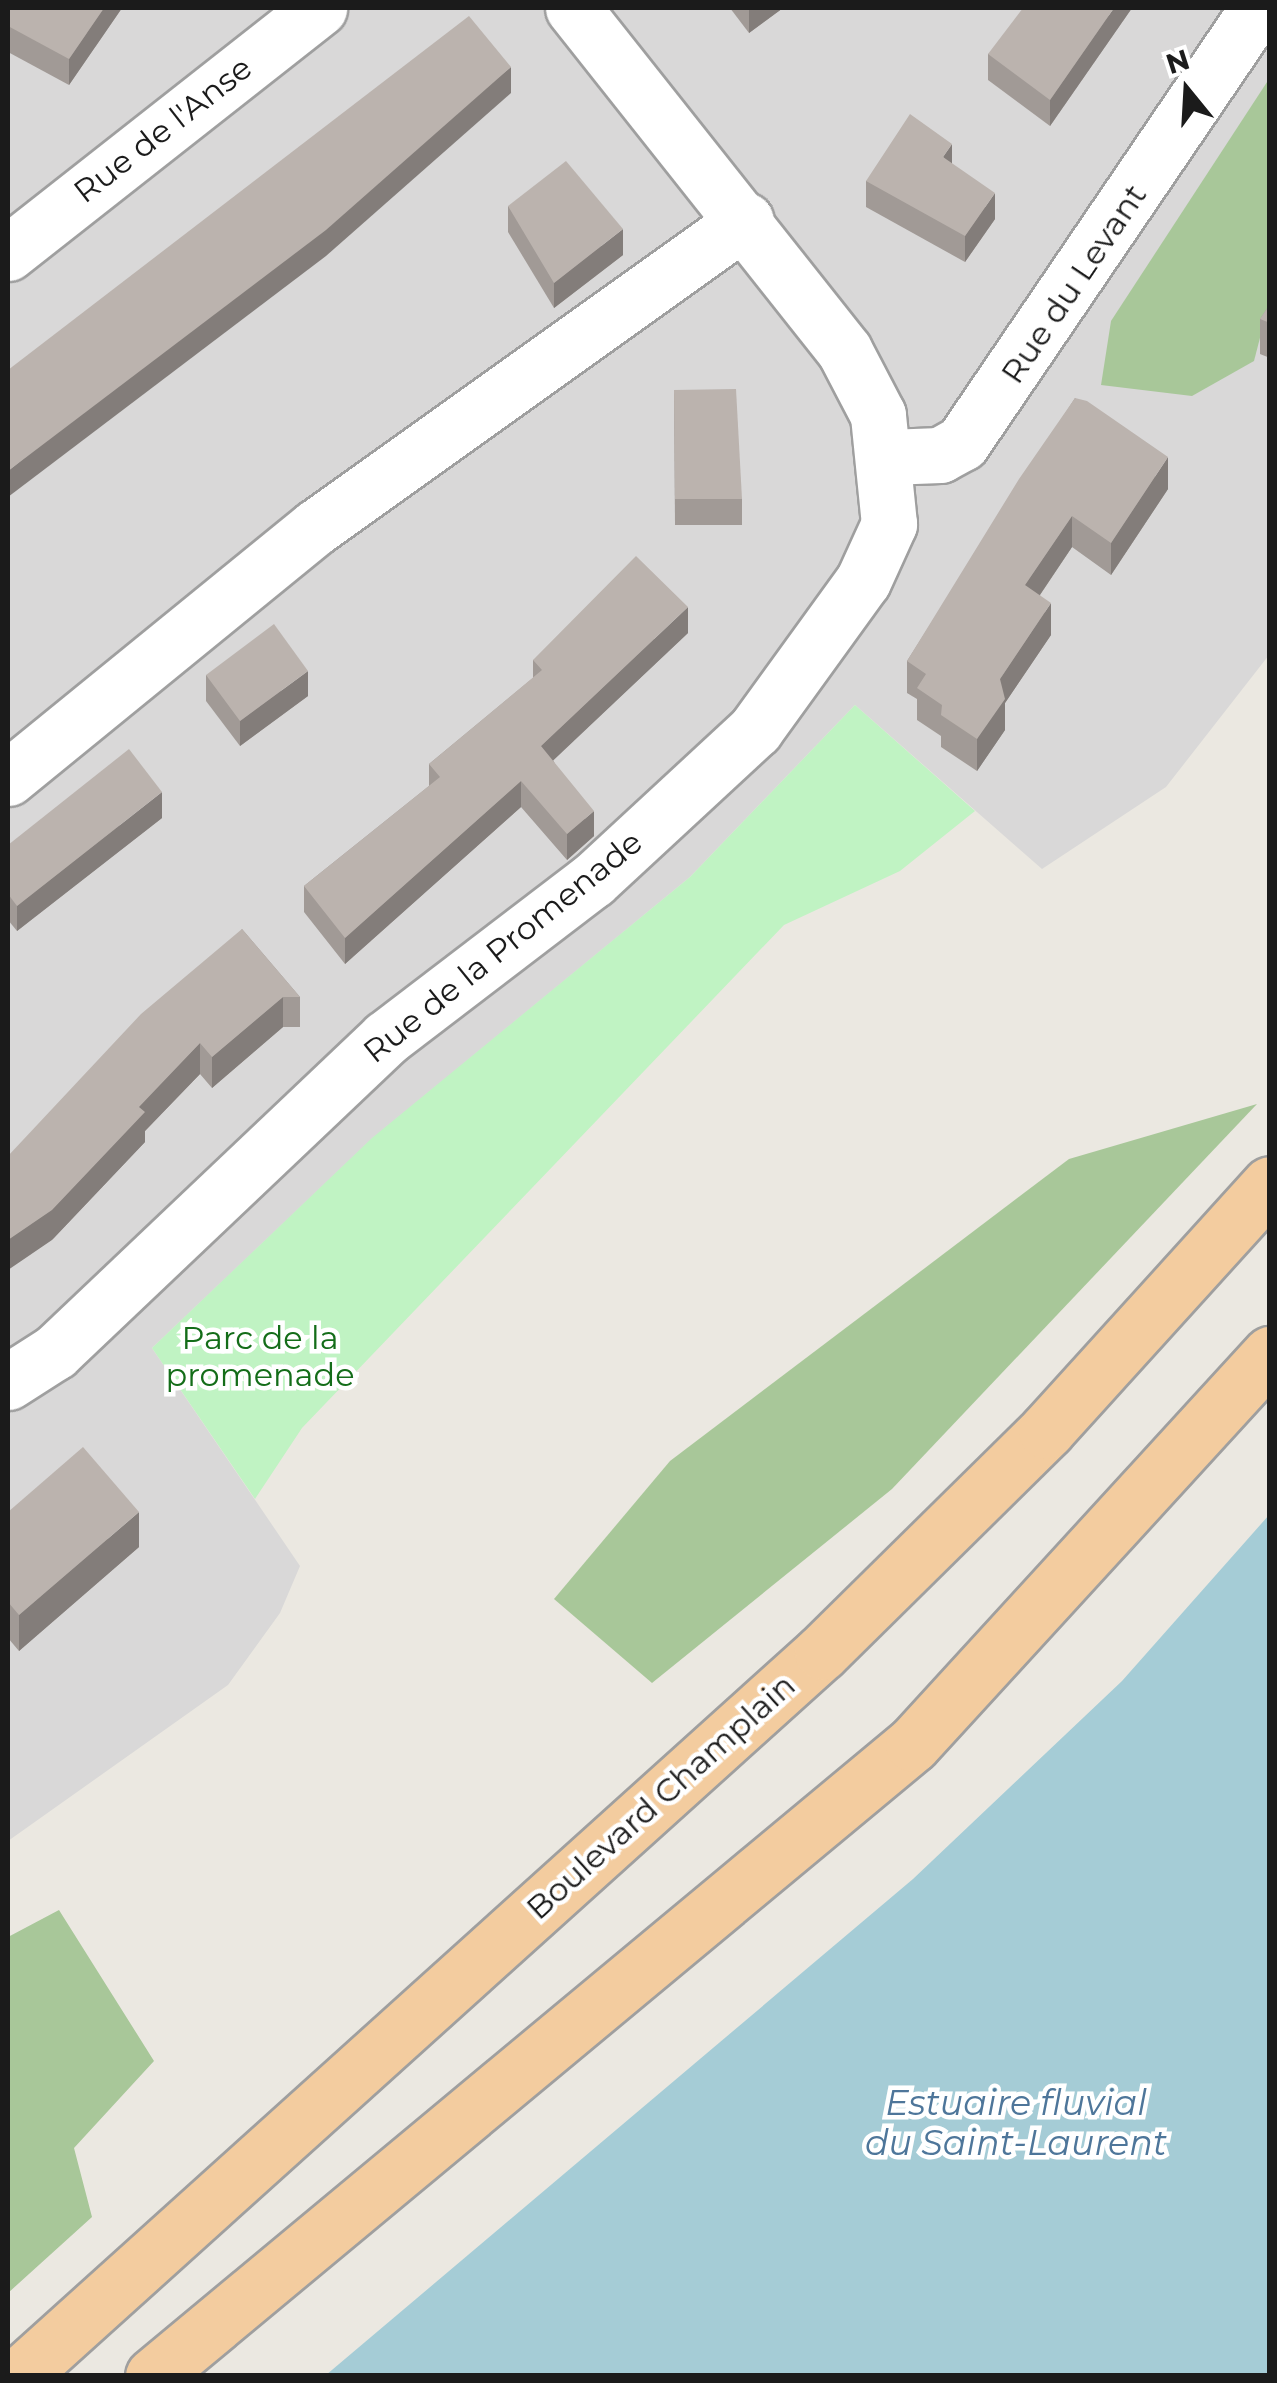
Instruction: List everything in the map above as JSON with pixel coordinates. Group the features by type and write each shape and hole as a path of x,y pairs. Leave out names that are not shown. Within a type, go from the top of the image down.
{"main road":[{"name":"Boulevard Champlain","path":"18,2376 822,1652 1046,1431 1270,1184"},
{"path":"153,2376 914,1744 1270,1354"}],"street":[{"name":"Rue de l'Anse","path":"8,253 319,8"},
{"name":"Rue de la Promenade","path":"8,1382 55,1352 386,1038 593,880 755,730 863,582 890,524 888,457 844,350 746,220 574,8"},
{"name":"Rue du Levant","path":"888,457 940,455 962,442 1258,8"},
{"path":"8,778 316,527 746,220"}],"shaded area":[{"path":"8,8 1269,8 1269,655 1166,787 1042,869 855,705 690,877 372,1139 152,1348 300,1566 280,1613 228,1685 8,1841"}],"green space":[{"path":"1269,79 1269,303 1254,361 1192,396 1101,385 1111,321"},
{"name":"Parc de la promenade","path":"855,705 975,811 900,871 784,925 302,1428 255,1499 152,1348 372,1138 690,877"},
{"path":"1257,1104 892,1489 652,1683 554,1599 670,1461 1069,1159"},
{"path":"59,1910 154,2061 74,2148 92,2217 8,2293 8,1937"}],"water":[{"name":"Estuaire fluvial du Saint-Laurent","path":"1269,1515 1269,2375 326,2375 913,1879 1122,1681"}],"building":[{"path":"8,8 104,8 69,59 8,26"},
{"path":"1023,8 1114,8 1050,100 988,54"},
{"path":"469,16 511,67 326,230 8,471 8,370"},
{"path":"910,114 952,144 943,157 995,193 965,236 866,181"},
{"path":"566,161 623,229 554,283 508,206"},
{"path":"1270,304 1270,323 1260,319"},
{"path":"736,389 742,499 675,499 674,390"},
{"path":"1075,398 1087,401 1168,457 1111,543 1072,516 1025,585 1051,603 1000,679 1005,699 977,739 941,715 942,705 917,688 926,674 907,661 1019,479"},
{"path":"636,556 688,607 541,746 594,811 567,834 521,781 345,938 304,886 440,777 429,764 542,670 533,660"},
{"path":"274,624 308,671 240,721 206,675"},
{"path":"129,749 162,792 17,906 8,894 8,845"},
{"path":"242,929 300,997 283,997 212,1057 200,1043 139,1107 145,1112 52,1210 8,1240 8,1156 141,1014"},
{"path":"83,1447 139,1512 19,1615 8,1602 8,1512"}]}
